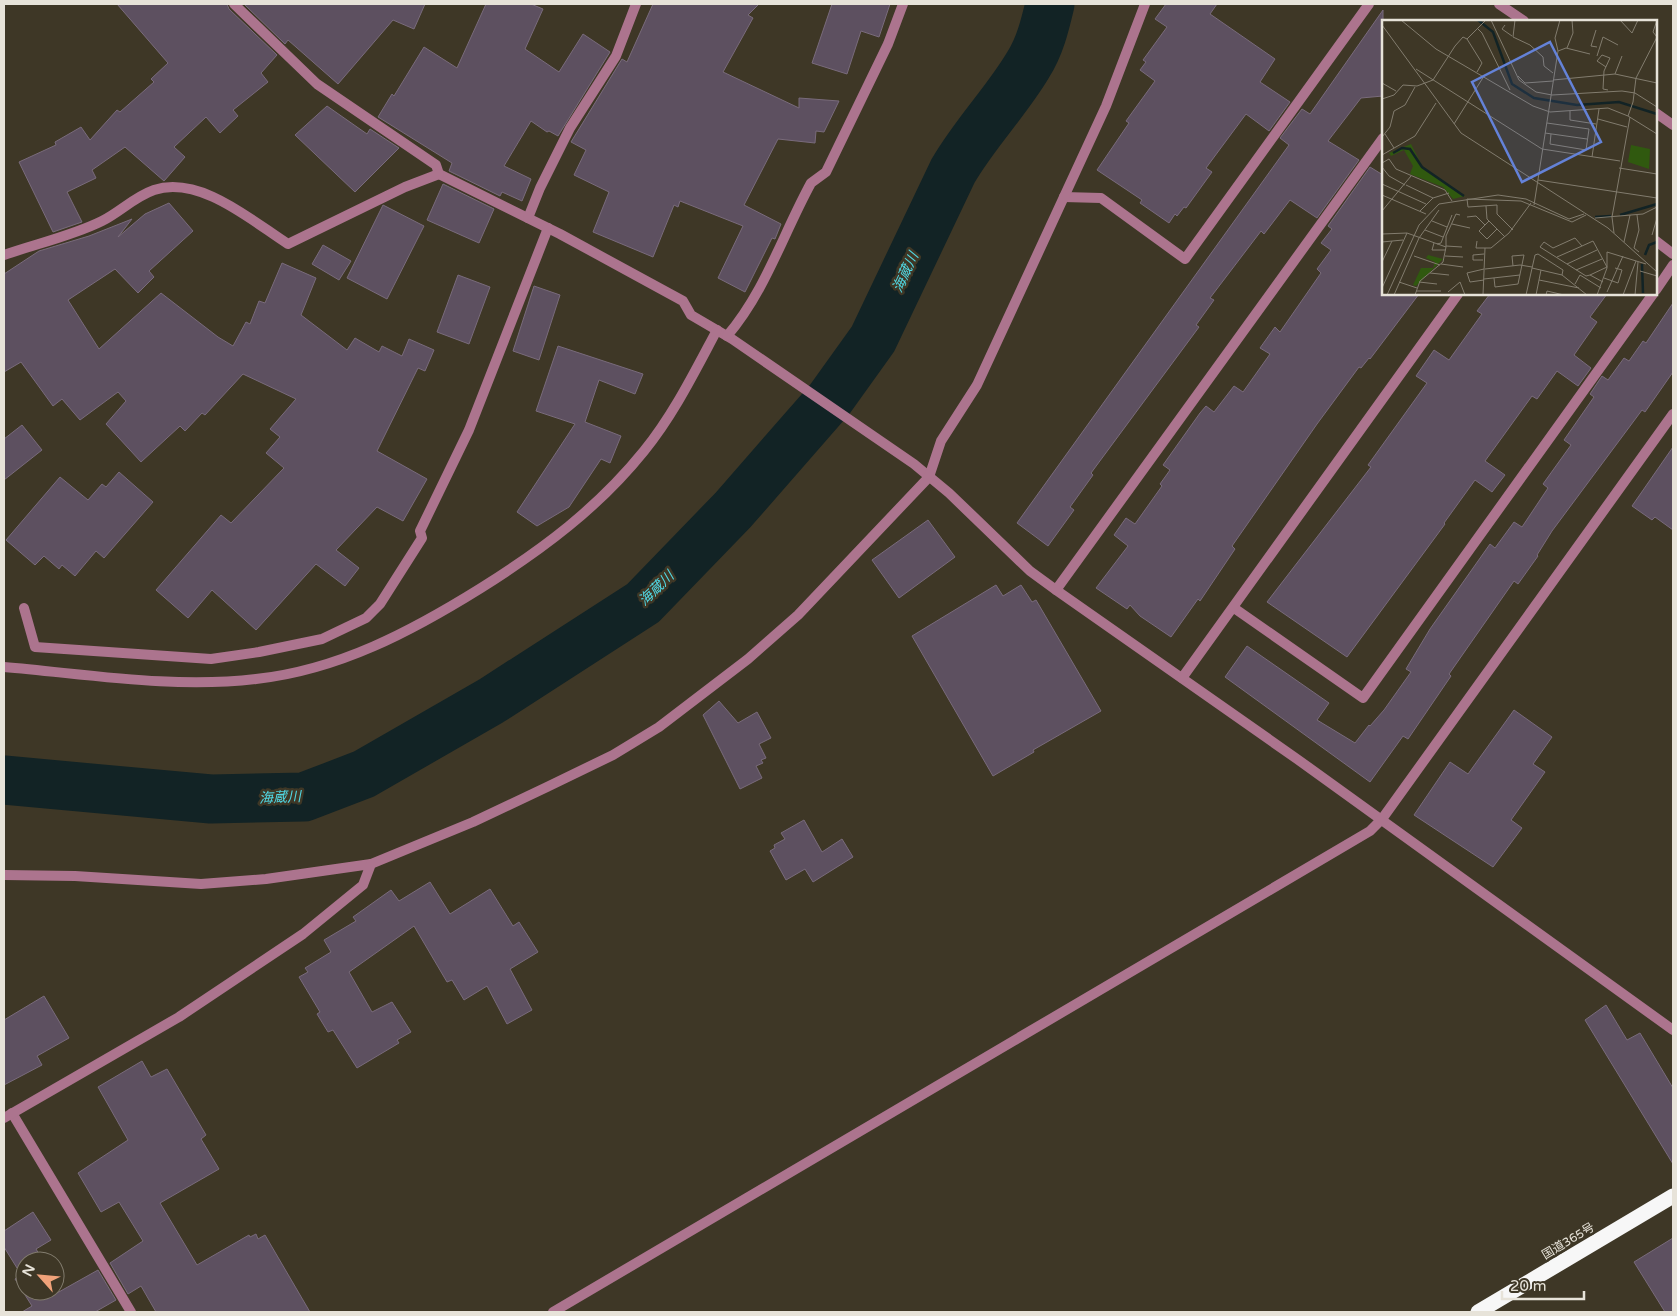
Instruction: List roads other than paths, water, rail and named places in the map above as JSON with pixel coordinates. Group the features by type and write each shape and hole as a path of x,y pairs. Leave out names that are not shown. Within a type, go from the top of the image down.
{"highway":[{"name":"国道365号","path":"1478,1312 1673,1196"}],"street":[{"path":"234,4 317,84 436,165 439,174 548,228 682,301 691,315 729,337 914,464 1030,571 1382,819 1673,1030"},
{"path":"528,218 540,188 570,128 616,56 636,4"},
{"path":"729,337 756,294 811,183 826,172 888,44 903,4"},
{"path":"4,875 75,876 201,884 266,879 371,864 473,822 547,787 613,755 659,727 748,659 798,615 929,477 941,442 976,385 1064,198 1106,106 1145,4"},
{"path":"1064,198 1101,198 1184,259 1369,4"},
{"path":"1499,4 1523,20"},
{"path":"1657,114 1673,125"},
{"path":"1056,590 1382,139"},
{"path":"4,255 102,221 146,194 174,187 200,191 231,206 288,244 405,187 439,174"},
{"path":"24,608 35,647 211,658 259,652 322,639 366,618 380,604 422,538 420,531 472,421 496,363 535,256 548,228"},
{"path":"1657,242 1673,254"},
{"path":"1657,289 1673,266"},
{"path":"1182,678 1457,295"},
{"path":"1234,608 1362,698 1652,295"},
{"path":"4,667 165,682 257,679 306,669 397,637 510,569 573,525 611,488 644,451 672,412 717,330"},
{"path":"553,1312 1370,831 1382,819 1673,414"},
{"path":"131,1312 8,1115 179,1017 296,939 363,885 371,864"}],"waterway":[{"name":"海蔵川","path":"4,780 211,799 304,797 364,774 491,701 643,603 733,510 830,399 873,339 953,171 1032,58 1042,35 1050,4"}]}
